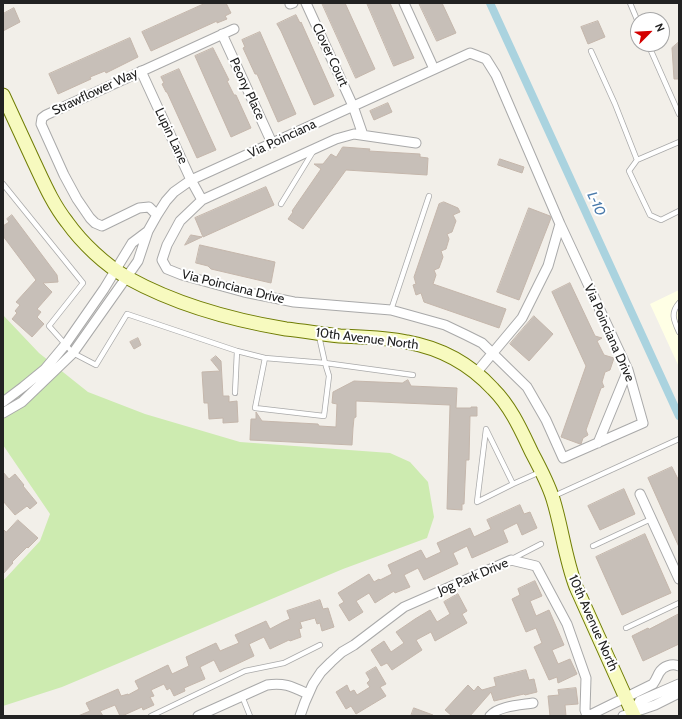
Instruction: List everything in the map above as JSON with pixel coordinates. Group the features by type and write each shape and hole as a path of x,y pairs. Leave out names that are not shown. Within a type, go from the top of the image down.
{"street":[{"name":"Clover Court","path":"306,3 353,106"},
{"path":"404,3 434,69"},
{"name":"Strawflower Way","path":"157,215 149,207 139,208 102,226 95,223 77,199 64,175 41,124 42,118 234,29"},
{"name":"Peony Place","path":"222,34 272,143"},
{"name":"Via Poinciana Drive","path":"416,143 354,134 336,139 315,148 202,200 180,221 170,239 162,260 167,269 182,275 244,292 294,302 391,310 445,325 482,343 527,387 546,420 563,458 643,423 628,370 560,224 496,75 486,59 470,53 434,69"},
{"name":"Via Poinciana","path":"3,402 73,353 138,261 148,232 166,201 174,192 192,180 434,69"},
{"name":"Lupin Lane","path":"141,71 202,200"},
{"name":"10th Avenue North","path":"3,95 7,116 54,204 82,240 126,277 174,299 215,313 258,324 318,334 394,340 425,346 458,361 476,373 493,389 506,404 516,420 542,471 552,497 563,536 569,570 626,697 630,715"},
{"path":"353,106 363,135"},
{"path":"476,373 522,318 548,266 560,224"},
{"name":"Via Poinciana","path":"3,413 22,402 45,374 104,289 132,243 148,232"},
{"path":"598,443 628,370"},
{"path":"640,494 679,579"},
{"name":"Jog Park Drive","path":"300,716 313,684 321,672 342,652 354,645 404,607 511,560 536,566 567,624 586,678 585,710 587,716"},
{"path":"587,716 653,684 657,680 660,672 669,665 675,664 679,666"},
{"path":"198,716 267,685 280,684 292,686 308,694"},
{"path":"630,715 640,701 679,684"},
{"path":"630,715 679,693"},
{"path":"490,716 493,712 501,708 533,703"}],"lane":[{"path":"591,50 615,104 637,160"},
{"path":"652,52 679,114"},
{"path":"679,142 637,160 629,171 650,215 661,220 679,211"},
{"path":"281,204 315,148"},
{"path":"3,184 83,283 49,326 73,353 96,365 127,314 237,351 265,358 325,363 413,374"},
{"path":"3,193 8,191"},
{"path":"391,310 429,196"},
{"path":"679,303 675,308 674,322 679,332"},
{"path":"265,358 255,408 324,416 329,376 318,334"},
{"path":"235,393 237,351"},
{"path":"514,484 486,429 476,502 542,471"},
{"path":"552,497 679,439"},
{"path":"593,546 651,519"},
{"path":"511,560 541,544"},
{"path":"626,628 679,603"},
{"path":"150,716 245,671 284,663 320,645"},
{"path":"242,696 250,716"}],"shaded area":[{"path":"679,290 679,367 650,304"}],"green space":[{"path":"3,315 39,353 88,392 145,414 240,442 390,453 410,462 428,482 434,517 427,538 343,569 62,687 3,706 3,581 40,541 50,514 3,445"}],"building":[{"path":"206,3 226,3 231,13 225,16 227,19 217,23 217,21 151,51 142,32"},
{"path":"322,3 345,3 375,69 356,78"},
{"path":"367,3 390,3 414,58 394,66"},
{"path":"419,3 442,3 456,33 437,41"},
{"path":"14,8 20,22 3,31 3,14"},
{"path":"296,15 300,23 301,22 334,96 314,105 277,24"},
{"path":"598,21 605,37 588,44 581,27"},
{"path":"260,32 296,114 278,122 257,74 255,74 243,48 245,47 242,40"},
{"path":"130,38 138,57 106,73 105,71 90,77 91,79 58,94 49,74"},
{"path":"679,42 679,79 674,79 672,48"},
{"path":"213,48 229,80 227,81 234,95 236,95 251,128 231,137 195,56"},
{"path":"179,69 216,150 197,158 162,84 164,83 161,77"},
{"path":"388,103 392,112 374,120 370,111"},
{"path":"343,147 370,149 369,151 420,154 420,157 428,158 427,175 346,170 303,229 288,219 321,169 314,164 323,164 331,154 336,157"},
{"path":"500,159 524,167 522,173 498,165"},
{"path":"266,187 274,205 203,237 195,218"},
{"path":"444,202 458,208 460,212 453,215 456,221 452,232 447,234 449,239 446,249 441,251 443,257 439,268 434,270 436,275 433,284 506,309 499,328 424,302 421,293 416,295 413,285 416,284 414,277 439,204"},
{"path":"529,208 550,216 551,218 519,300 497,292"},
{"path":"12,215 57,275 58,282 43,283 52,292 37,309 41,312 37,317 44,324 32,337 12,319 17,313 15,311 20,305 16,302 36,280 3,236 3,226 9,222 7,219"},
{"path":"191,235 202,237 185,245"},
{"path":"200,245 275,262 271,283 211,269 208,266 196,263"},
{"path":"570,283 595,336 602,338 597,341 604,355 614,358 610,370 605,372 602,382 604,387 601,388 586,430 588,435 583,438 581,444 561,437 586,366 552,292"},
{"path":"534,316 553,334 529,361 510,344"},
{"path":"138,338 141,345 134,349 130,342"},
{"path":"216,356 221,361 223,396 229,396 229,402 237,401 238,422 223,423 223,418 209,419 208,403 204,403 202,372 220,371 211,360"},
{"path":"408,380 411,386 457,388 456,408 477,407 477,416 470,416 469,460 466,460 464,504 462,504 462,510 447,509 450,405 356,401 356,417 354,418 352,445 250,440 251,419 256,419 256,412 262,421 318,424 319,426 336,427 337,404 332,403 333,392 354,381 402,383"},
{"path":"672,467 679,481 679,547 648,478"},
{"path":"3,472 9,479 15,474 37,503 30,509 27,506 15,515 3,501"},
{"path":"624,489 635,514 600,530 588,506"},
{"path":"520,505 524,514 530,512 537,528 522,535 517,523 503,530 508,542 472,558 467,546 453,553 458,564 424,580 418,568 404,575 410,587 395,593 394,591 375,603 369,593 356,601 363,612 349,621 339,605 344,602 338,593 369,574 374,582 379,579 380,580 392,574 388,565 421,550 426,559 441,552 437,543 470,528 474,537 491,529 487,520"},
{"path":"18,520 38,538 12,562 13,563 3,574 3,529 6,532"},
{"path":"645,534 671,593 622,615 596,557"},
{"path":"535,581 542,596 530,601 536,616 549,610 564,645 552,650 558,664 570,659 577,674 558,683 557,677 549,680 534,647 542,643 536,628 526,632 512,599 520,595 518,589"},
{"path":"458,594 467,611 462,614 467,623 435,641 431,632 416,640 422,650 392,670 387,663 381,666 371,650 384,641 391,652 404,643 396,632 430,610 437,622 450,614 444,602"},
{"path":"320,600 323,609 328,608 334,627 322,631 320,623 317,624 315,618 300,622 302,628 299,629 301,637 290,641 289,640 270,649 264,637 249,644 254,656 220,672 214,660 200,667 205,679 184,688 185,691 174,696 170,688 167,690 164,684 151,690 154,696 150,697 154,705 143,710 142,707 120,716 115,705 100,711 103,716 78,716 90,711 86,703 118,689 121,696 128,695 139,689 135,681 168,665 172,674 189,666 186,657 216,643 220,651 239,643 235,635 266,621 270,629 290,619 287,611"},
{"path":"679,614 679,644 643,661 632,636"},
{"path":"376,667 386,684 380,687 386,696 356,714 351,706 346,709 336,692 347,685 350,692 354,690 357,695 370,687 367,683 370,680 366,673"},
{"path":"526,670 529,680 534,679 537,692 494,701 491,692 470,716 452,716 445,710 468,685 474,691 478,686 482,690 496,686 494,678"},
{"path":"576,688 578,704 565,705 566,716 550,716 548,696 559,695 558,690"},
{"path":"414,708 433,715 433,716 411,716"}],"waterway":[{"name":"L-10","path":"490,3 679,416"}]}
